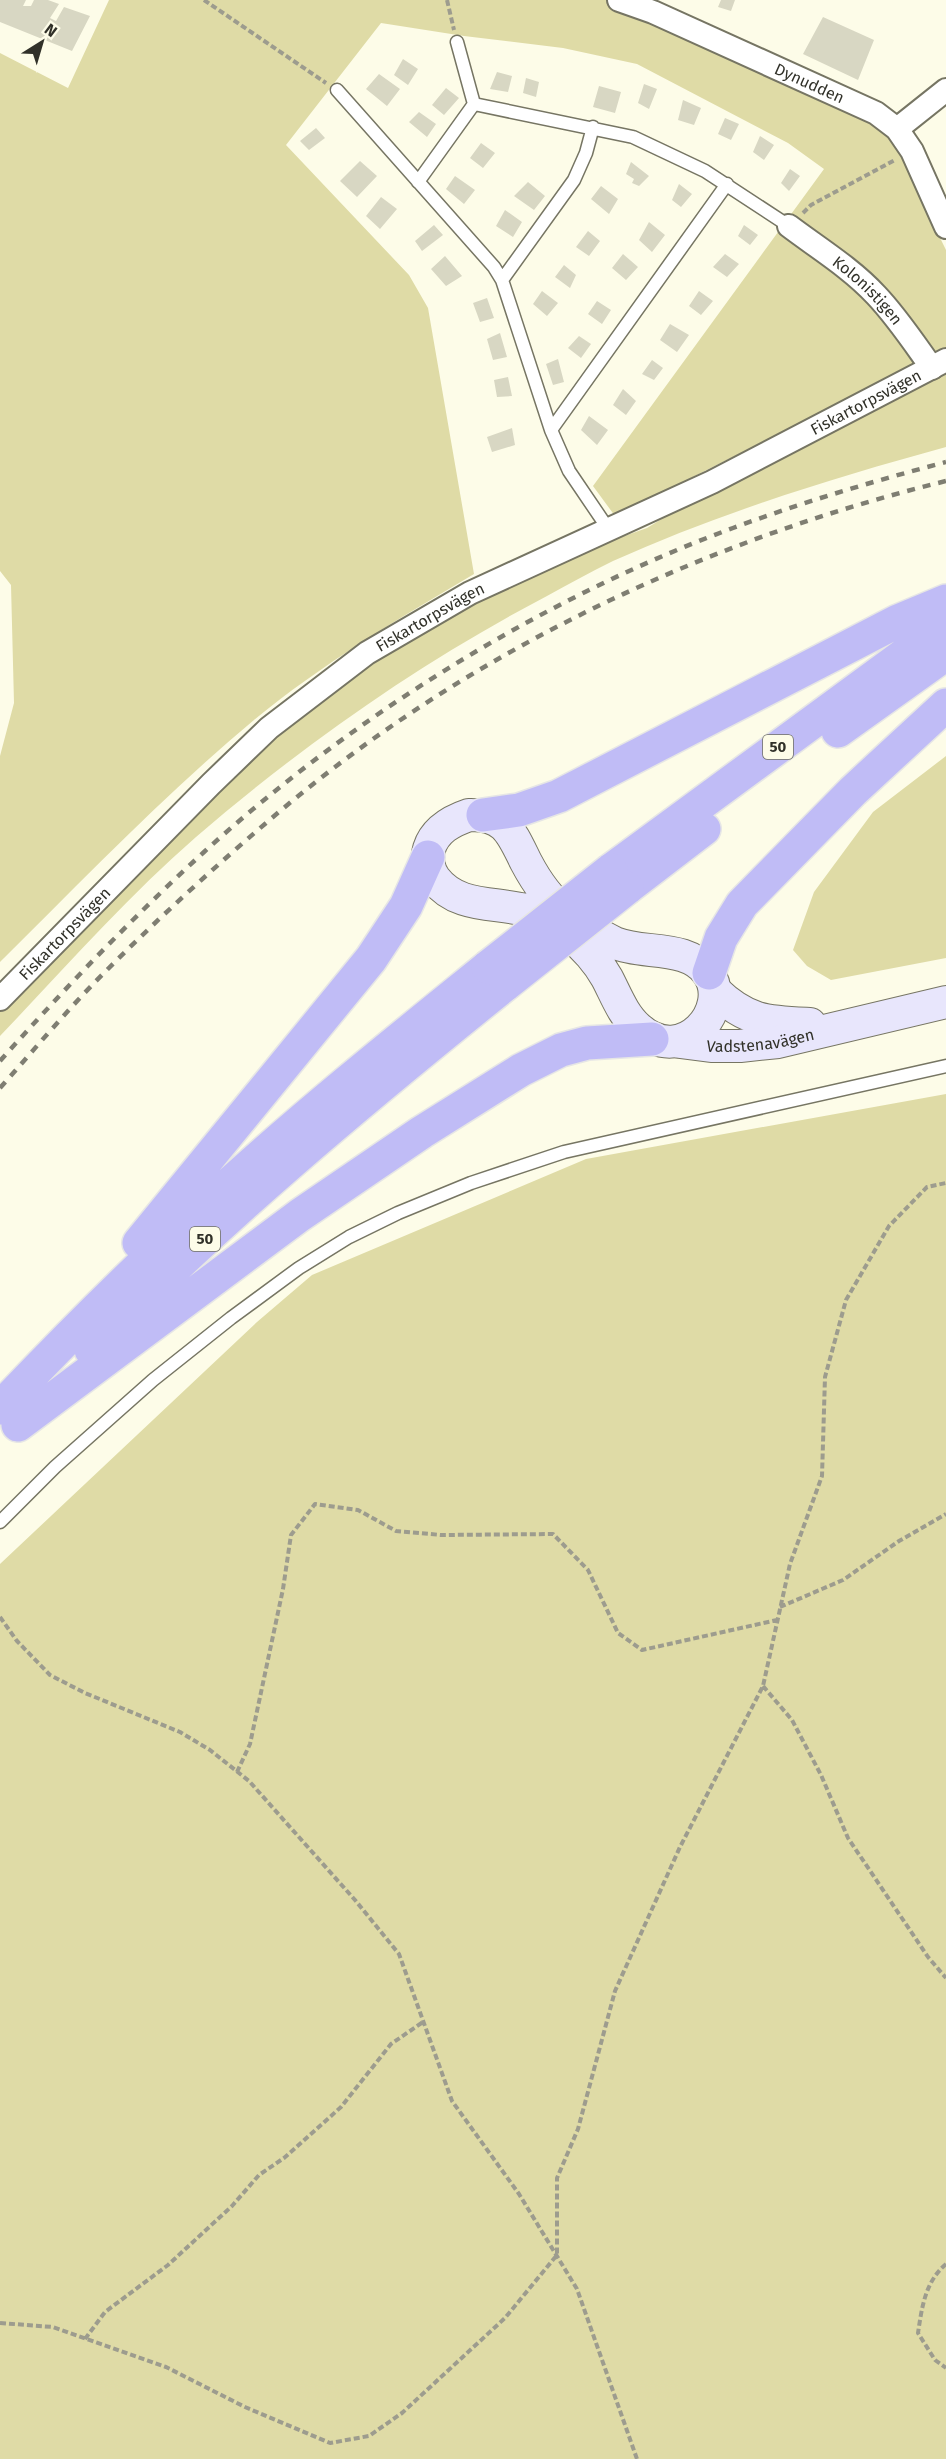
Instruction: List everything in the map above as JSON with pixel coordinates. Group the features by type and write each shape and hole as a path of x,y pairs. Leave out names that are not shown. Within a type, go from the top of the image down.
{"highway":[{"path":"483,815 519,810 559,796 898,621 946,601"},
{"name":"50","path":"6,1426 42,1364 148,1259 238,1175 388,1048 497,976 946,624"},
{"name":"50","path":"619,879 712,824 946,654"},
{"path":"712,982 721,938 742,904 853,791 946,705"},
{"path":"42,1364 371,959 406,906 428,857"},
{"name":"50","path":"6,1426 255,1194 404,1066 497,976"},
{"path":"6,1426 300,1215 422,1132 521,1070 561,1050 587,1043 666,1040"}],"main road":[{"path":"483,815 455,819 442,828 432,842 428,857 431,874 449,894 464,901 526,910 546,917 590,952 627,1017 666,1040"},
{"name":"Vadstenavägen","path":"483,815 500,821 511,832 536,879 549,897 580,922 617,944 676,954 690,959 731,1007 754,1018 781,1023 838,1026"},
{"name":"Vadstenavägen","path":"666,1040 697,1032 704,1024 710,1015 712,982"},
{"name":"Vadstenavägen","path":"666,1040 711,1046 777,1042 946,1002"}],"street":[{"name":"Dynudden","path":"619,0 672,21 866,108 897,129 912,151 946,227"},
{"path":"897,129 946,90"},
{"name":"Kolonistigen","path":"789,226 875,293 939,364"},
{"name":"Fiskartorpsvägen","path":"0,999 204,791 279,720 367,653 470,593 609,530 807,434 939,364"}],"lane":[{"path":"457,42 474,104"},
{"path":"337,90 494,267 502,280 551,430 569,471 609,530"},
{"path":"418,182 474,104"},
{"path":"474,104 633,137 727,184 789,226"},
{"path":"502,280 574,180 586,153 593,127"},
{"path":"551,430 727,184"},
{"path":"0,1522 55,1467 153,1380 231,1318 298,1268 349,1237 398,1213 471,1184 564,1152 946,1065"}],"path":[{"path":"204,0 337,90"},
{"path":"447,0 457,42"},
{"path":"789,226 811,205 912,151"},
{"path":"0,2323 53,2327 166,2367 245,2407 330,2443 369,2436 402,2413 505,2318 557,2255 556,2178 578,2129 615,1991 680,1847 763,1686 790,1564 822,1476 825,1377 846,1300 889,1226 927,1186 946,1183"},
{"path":"237,1772 250,1744 283,1589 291,1535 315,1504 358,1510 396,1531 441,1535 553,1534 588,1570 618,1633 642,1650 777,1620"},
{"path":"780,1608 843,1580 899,1541 946,1514"},
{"path":"0,1617 17,1641 50,1675 85,1693 180,1732 210,1750 237,1772 257,1790 355,1900 399,1954 452,2100 519,2194 577,2289 637,2459"},
{"path":"763,1686 792,1720 821,1775 848,1838 928,1957 946,1978"},
{"path":"85,2339 105,2312 168,2265 232,2206 259,2175 284,2157 341,2107 391,2044 423,2022"},
{"path":"946,2264 936,2273 922,2302 918,2333 935,2360 946,2368"}],"shaded area":[{"path":"109,0 608,0 620,3 877,112 904,157 913,183 946,250 946,350 615,516 593,486 824,169 788,143 637,64 563,48 381,23 286,145 409,275 428,308 474,574 333,661 254,720 156,808 0,962 0,756 14,703 11,585 0,571 0,53 68,88"},
{"path":"946,372 946,447 861,471 694,527 613,561 454,648 321,737 196,837 120,909 0,1036 0,1011 215,789 289,723 347,681 427,628 476,601 576,553 647,528 694,499"},
{"path":"946,756 946,958 831,980 807,966 793,950 814,892 873,812"},
{"path":"946,1094 946,2459 0,2459 0,1564 257,1322 312,1275 586,1159"}],"building":[{"path":"0,0 26,0 23,6 31,6 34,0 48,0 59,4 50,18 56,21 64,7 90,16 72,51 0,22"},
{"path":"721,0 735,0 731,11 718,7"},
{"path":"823,17 874,40 858,80 803,54"},
{"path":"403,59 418,69 408,85 394,75"},
{"path":"497,72 512,76 508,92 490,89"},
{"path":"379,74 400,89 387,106 366,89"},
{"path":"526,78 539,82 536,97 523,93"},
{"path":"644,84 657,89 649,109 638,103"},
{"path":"599,86 621,92 615,113 593,107"},
{"path":"446,88 459,98 444,115 432,105"},
{"path":"683,100 701,108 694,125 678,120"},
{"path":"419,112 436,124 427,137 409,122"},
{"path":"725,118 739,124 731,140 718,134"},
{"path":"316,128 325,138 309,150 300,141"},
{"path":"760,136 774,145 764,160 753,152"},
{"path":"481,143 495,153 483,168 470,158"},
{"path":"360,161 377,176 357,197 340,181"},
{"path":"631,162 649,176 639,186 632,183 634,179 626,174"},
{"path":"790,169 800,176 789,191 781,183"},
{"path":"455,176 475,190 464,204 446,189"},
{"path":"528,182 545,196 534,210 514,196"},
{"path":"679,184 692,194 681,207 672,200"},
{"path":"601,186 618,199 609,214 591,199"},
{"path":"381,197 397,209 380,229 366,216"},
{"path":"505,210 522,222 513,237 496,226"},
{"path":"649,222 665,235 652,252 639,240"},
{"path":"434,225 443,235 422,251 415,241"},
{"path":"744,225 758,235 750,245 738,236"},
{"path":"588,231 600,241 589,256 576,247"},
{"path":"623,254 638,267 626,280 612,268"},
{"path":"725,254 739,264 727,277 713,267"},
{"path":"445,256 462,276 446,286 431,269"},
{"path":"564,265 576,275 570,288 555,277"},
{"path":"542,291 558,303 547,316 533,304"},
{"path":"699,291 713,301 701,315 689,306"},
{"path":"487,298 494,318 480,322 473,303"},
{"path":"597,301 611,310 602,324 588,314"},
{"path":"670,324 689,335 677,352 660,340"},
{"path":"500,333 507,357 493,360 487,339"},
{"path":"579,336 591,344 581,358 568,348"},
{"path":"558,359 564,382 553,385 546,364"},
{"path":"652,360 663,368 654,380 642,374"},
{"path":"508,377 512,396 497,397 494,380"},
{"path":"623,389 636,401 626,415 613,405"},
{"path":"589,416 608,430 597,445 581,430"},
{"path":"512,428 515,445 492,452 487,437"}],"railway":[{"path":"0,1061 99,954 204,852 323,754 387,708 453,665 521,625 662,556 786,509 946,462"},
{"path":"0,1088 96,981 205,877 273,817 347,758 425,704 506,654 590,610 676,570 765,536 855,506 946,481"}]}
